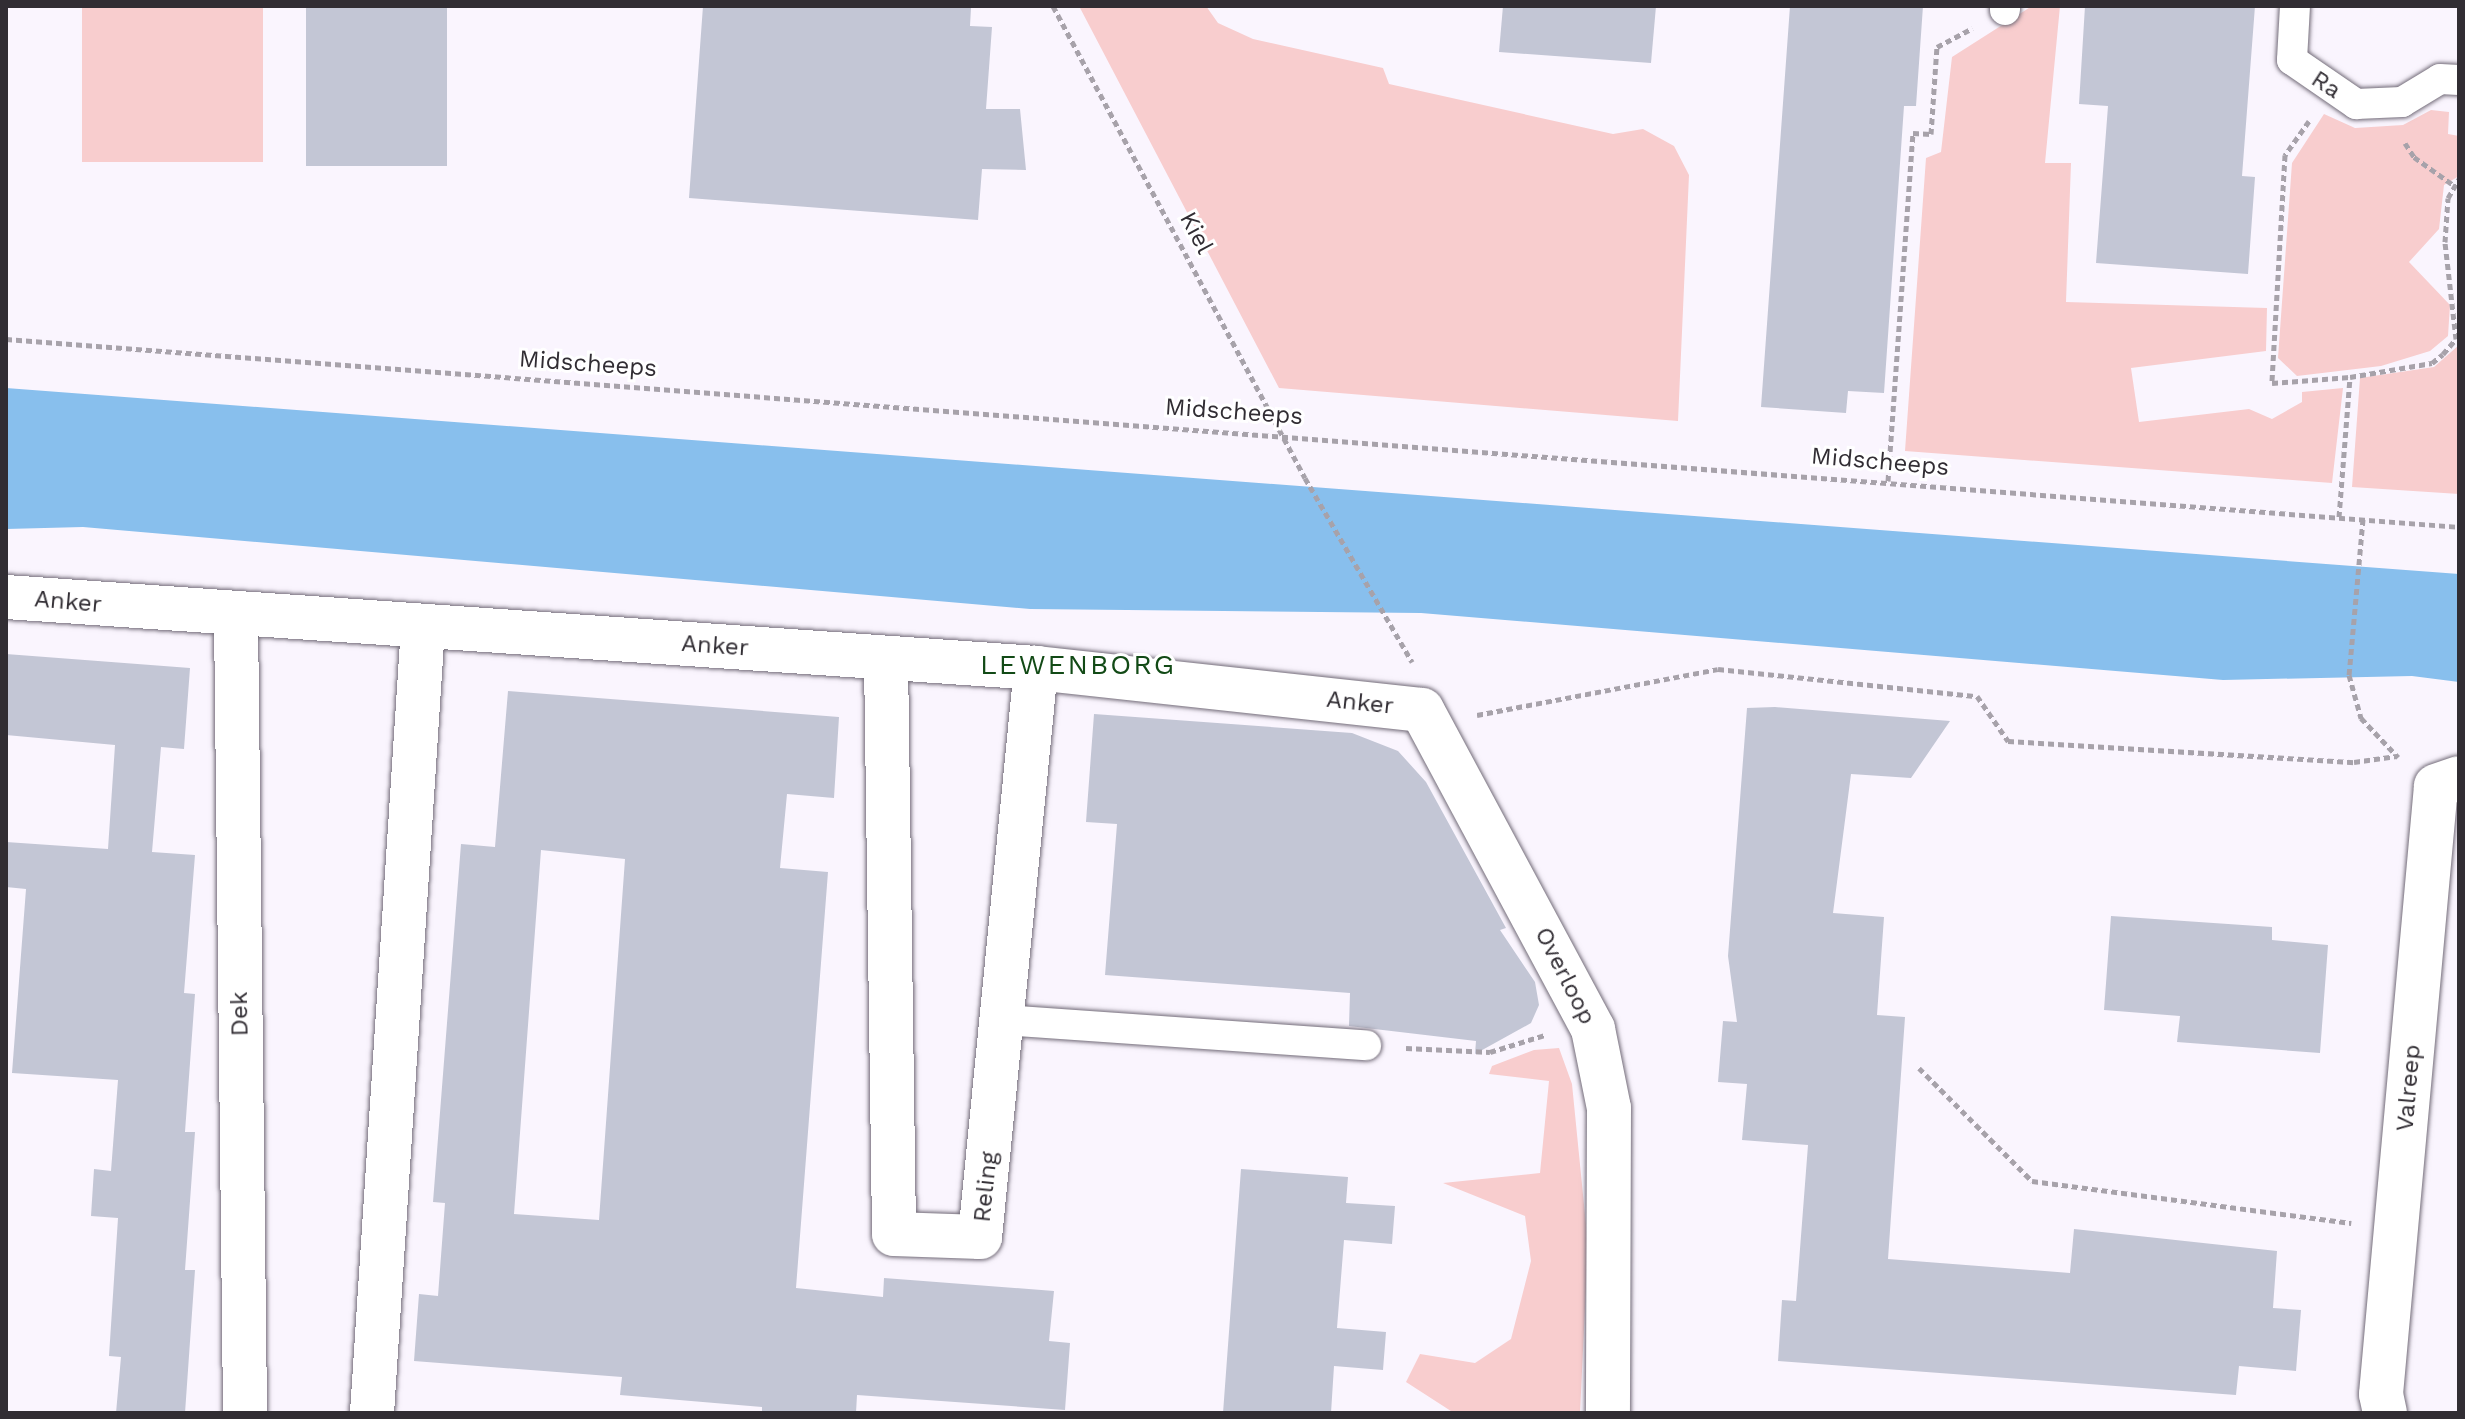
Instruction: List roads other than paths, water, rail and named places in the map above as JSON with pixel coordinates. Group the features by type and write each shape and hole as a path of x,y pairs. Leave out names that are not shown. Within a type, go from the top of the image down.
{"street":[{"name":"Anker","path":"6,597 236,616 1036,668 1428,717"},
{"name":"Dek","path":"236,616 245,1413"},
{"path":"372,1413 423,627"},
{"name":"Reling","path":"886,658 894,1234 980,1237 1004,1020 1036,668"},
{"name":"Overloop","path":"1428,717 1593,1029 1609,1108 1608,1413"},
{"name":"Valreep","path":"2385,1413 2381,1394 2396,1229 2448,782"}],"lane":[{"name":"Ra","path":"2295,6 2292,60 2331,90 2356,104 2402,102 2440,79 2459,80"},
{"path":"1004,1020 1366,1045"}],"water":[{"path":"6,388 2459,574 2459,682 2412,676 2223,680 1421,613 1030,609 83,527 6,529"}],"district":[{"name":"LEWENBORG","path":"1078,665"}]}
